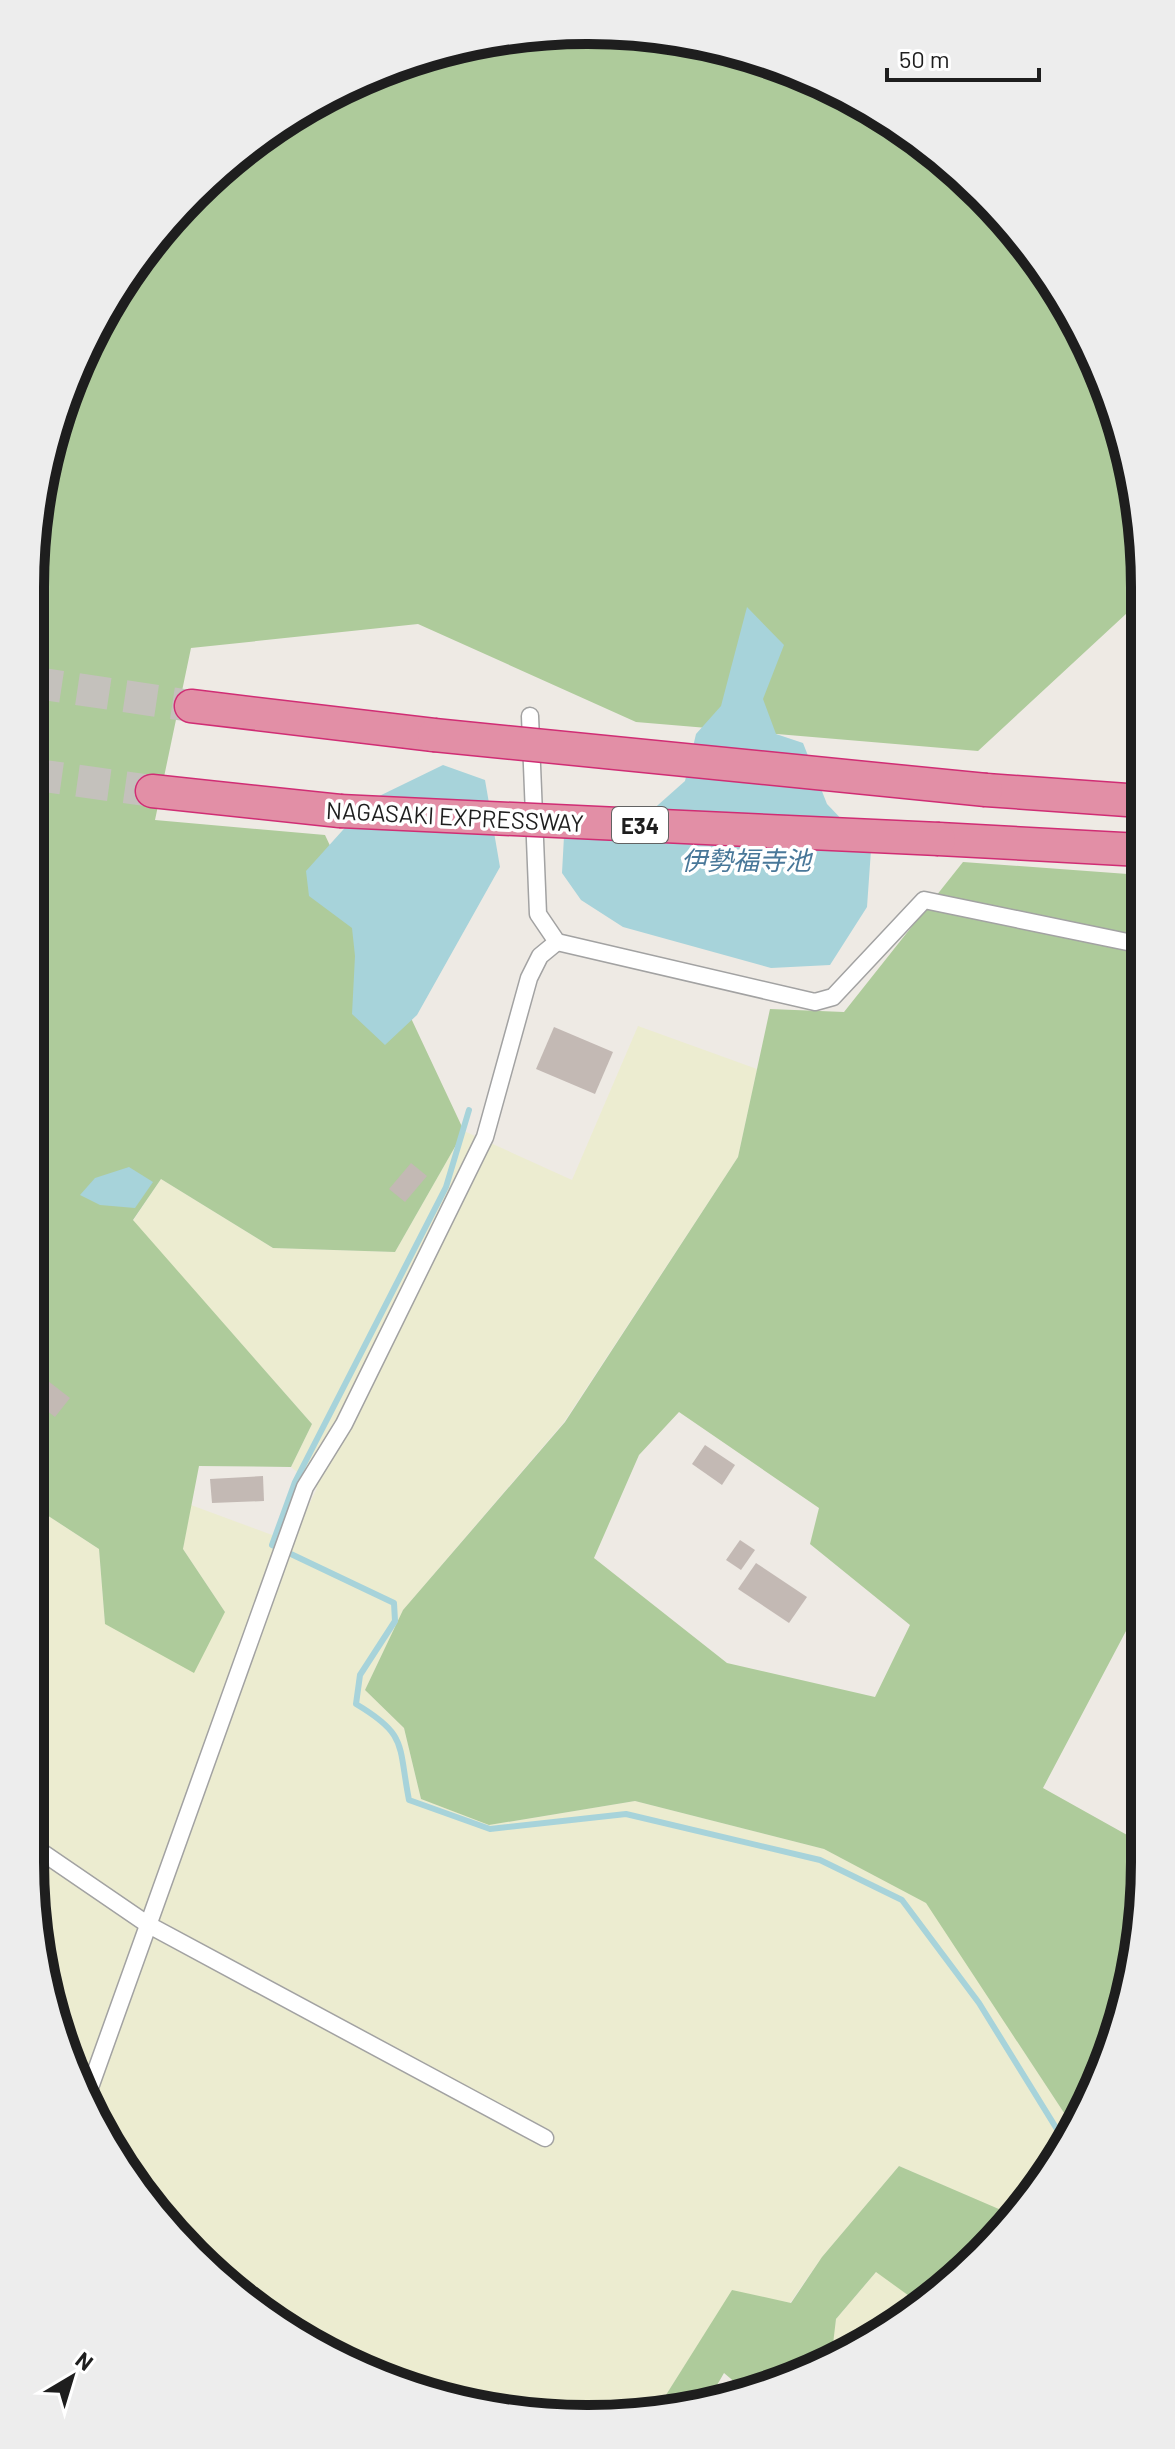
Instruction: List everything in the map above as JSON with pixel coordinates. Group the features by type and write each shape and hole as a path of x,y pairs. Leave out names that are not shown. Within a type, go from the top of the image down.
{"highway":[{"path":"191,706 434,735 986,790 1131,800"},
{"name":"NAGASAKI EXPRESSWAY","path":"152,791 340,811 1131,849"}],"street":[{"path":"530,716 538,914 557,942 815,1002 833,997 924,900 1131,943"},
{"path":"91,2083 305,1487 344,1424 485,1137 529,978 540,956 557,942"},
{"path":"44,1854 147,1924 545,2138"}],"green space":[{"path":"552,45 623,45 694,54 728,63 795,85 828,100 918,156 972,203 1019,257 1058,316 1090,380 1121,481 1130,552 1131,609 978,751 636,722 418,624 191,648 155,820 325,835 464,1131 395,1252 273,1248 161,1179 133,1220 312,1424 291,1467 199,1466 183,1549 225,1612 194,1673 105,1624 99,1549 44,1513 44,588 54,481 73,413 100,347 156,257 203,203 229,179 257,156 316,117 380,85 413,73 481,54 517,49"},
{"path":"963,862 1131,874 1131,1622 1043,1788 1131,1837 1130,1897 1121,1968 1112,2002 1090,2069 1067,2117 926,1903 824,1849 635,1801 489,1825 421,1799 404,1728 365,1690 403,1610 565,1422 738,1157 770,1009 844,1012","holes":["679,1412 819,1508 810,1544 910,1625 875,1697 727,1663 594,1558 639,1455"]},
{"path":"638,1026 757,1069 738,1157 564,1422 403,1610 365,1690 404,1728 421,1799 489,1825 635,1801 824,1849 927,1903 1067,2117 1039,2163 1003,2211 899,2166 822,2257 790,2303 732,2291 663,2399 588,2405 481,2395 380,2364 347,2349 286,2313 257,2293 203,2246 156,2192 136,2163 100,2102 85,2069 54,1968 44,1862 44,1513 99,1549 105,1624 225,1612 183,1549 191,1505 291,1542 317,1488 291,1467 312,1424 133,1221 161,1179 273,1248 395,1252 464,1131 572,1180"},
{"path":"899,2166 1003,2211 972,2246 911,2298 876,2272 836,2319 833,2346 762,2376 736,2384 724,2373 714,2390 663,2399 732,2290 791,2303 822,2257"},
{"path":"877,2271 912,2297 832,2347 836,2319"}],"water":[{"name":"伊勢福寺池","path":"747,607 784,645 763,699 776,734 803,743 827,804 871,850 867,907 830,965 771,968 623,927 581,900 562,873 564,836 649,813 685,781 696,734 721,706"},
{"path":"443,765 485,780 500,867 417,1015 385,1045 352,1014 355,956 352,928 309,896 306,871 369,801"},
{"path":"129,1167 153,1182 135,1208 100,1205 80,1195 95,1178"}],"building":[{"path":"554,1027 613,1052 595,1094 536,1069"},
{"path":"411,1163 427,1176 405,1202 389,1189"},
{"path":"44,1378 70,1398 55,1417 44,1409"},
{"path":"705,1445 735,1465 722,1485 692,1464"},
{"path":"263,1476 264,1501 212,1503 210,1479"},
{"path":"740,1540 755,1550 741,1570 726,1560"},
{"path":"756,1563 807,1597 789,1623 738,1589"}],"waterway":[{"path":"469,1110 446,1187 295,1482 272,1545 394,1603 395,1621 360,1675 356,1704 393,1733 401,1753 409,1800 490,1829 626,1814 820,1860 902,1900 979,2003 1059,2132"}],"tunnel":[{"path":"44,684 191,706"},
{"path":"44,776 152,791"}]}
